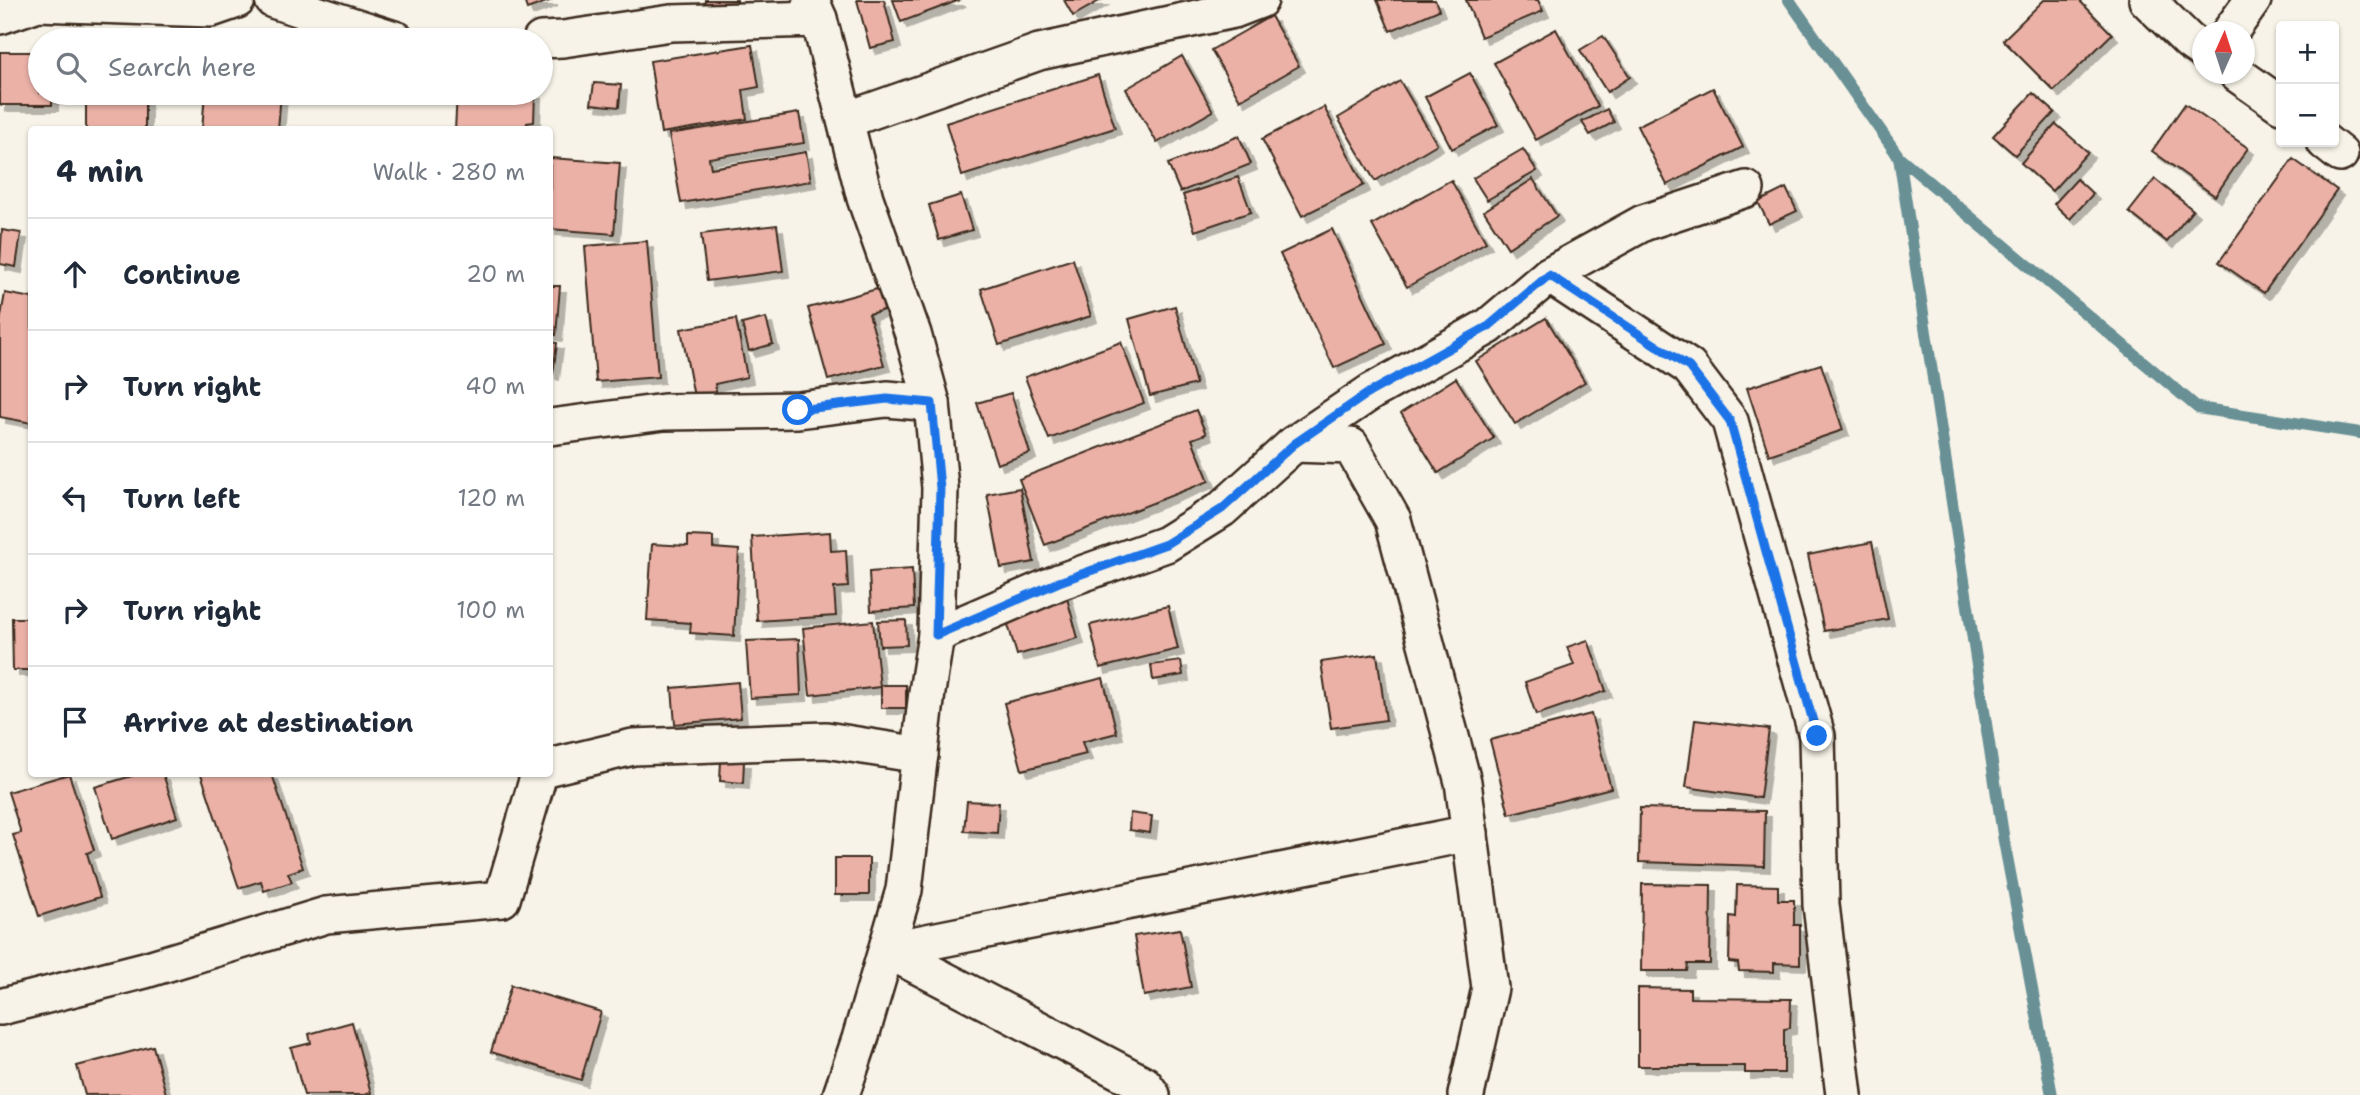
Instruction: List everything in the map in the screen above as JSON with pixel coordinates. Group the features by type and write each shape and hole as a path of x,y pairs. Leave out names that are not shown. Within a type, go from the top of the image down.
{"street":[{"path":"273,0 360,28"},
{"path":"846,120 1039,52 1234,10 1260,0"},
{"path":"2147,0 2192,43"},
{"path":"2239,21 2253,0"},
{"path":"0,16 38,4 218,3"},
{"path":"553,39 671,23 815,10 865,198 913,334 932,403 940,488 936,635 904,890 841,1095"},
{"path":"2251,84 2276,102"},
{"path":"936,635 1059,582 1166,544 1222,509 1294,444 1370,392 1489,326 1549,275 1643,223 1746,189"},
{"path":"1549,275 1689,367 1730,421 1817,736 1821,905 1844,1095"},
{"path":"553,427 663,412 798,410 887,399 932,403"},
{"path":"1294,444 1351,446 1393,520 1463,782 1490,988 1466,1095"},
{"path":"553,766 633,747 826,740 920,755"},
{"path":"0,1007 145,970 326,915 502,899 538,777"},
{"path":"887,950 1470,833"},
{"path":"887,950 1144,1084 1153,1095"}],"building":[{"path":"524,0 552,0 527,9"},
{"path":"705,0 737,0 737,9 704,8"},
{"path":"857,0 884,0 895,42 870,48"},
{"path":"893,0 960,0 901,22"},
{"path":"1064,0 1101,0 1073,16"},
{"path":"1377,0 1435,0 1439,10 1390,31"},
{"path":"1466,0 1538,0 1543,11 1481,37"},
{"path":"2044,0 2079,0 2112,34 2054,91 2003,40"},
{"path":"1271,16 1299,66 1240,100 1211,50"},
{"path":"1556,29 1598,106 1536,140 1494,63"},
{"path":"1603,36 1630,77 1607,92 1580,50"},
{"path":"752,45 759,87 743,90 747,119 661,133 650,61"},
{"path":"0,52 28,52 28,105 0,105"},
{"path":"1182,56 1213,111 1157,143 1126,89"},
{"path":"1470,73 1498,125 1452,149 1425,97"},
{"path":"1098,75 1115,128 962,176 946,123"},
{"path":"1400,81 1437,144 1375,181 1338,118"},
{"path":"594,83 621,85 619,107 591,104"},
{"path":"1713,88 1743,147 1667,185 1637,126"},
{"path":"2033,93 2055,112 2015,155 1993,136"},
{"path":"2185,104 2248,148 2215,196 2152,151"},
{"path":"86,105 145,105 145,126 86,126"},
{"path":"204,105 280,105 278,126 202,126"},
{"path":"456,105 535,105 534,122 527,123 527,126 455,126"},
{"path":"1324,107 1364,185 1302,216 1262,139"},
{"path":"1607,109 1614,122 1590,135 1582,122"},
{"path":"799,113 804,143 709,158 711,168 806,152 811,181 681,203 669,134"},
{"path":"2056,124 2088,152 2052,191 2021,163"},
{"path":"1239,136 1251,164 1180,192 1168,164"},
{"path":"1523,149 1537,171 1487,200 1473,178"},
{"path":"553,158 620,163 614,234 553,229"},
{"path":"2293,159 2337,190 2264,293 2219,262"},
{"path":"1238,177 1251,212 1195,231 1183,195"},
{"path":"1533,179 1557,216 1508,248 1484,211"},
{"path":"2077,179 2093,194 2070,219 2054,204"},
{"path":"2155,179 2193,210 2167,242 2129,212"},
{"path":"1451,180 1486,242 1407,287 1372,225"},
{"path":"1786,188 1797,211 1769,224 1758,202"},
{"path":"961,195 972,230 939,240 929,205"},
{"path":"777,225 783,271 707,281 701,234"},
{"path":"1332,229 1386,344 1334,368 1280,254"},
{"path":"2,230 21,233 16,267 0,264"},
{"path":"647,241 658,377 596,382 585,246"},
{"path":"1073,259 1091,316 999,345 981,289"},
{"path":"553,286 560,286 556,335 553,334"},
{"path":"888,286 895,307 869,314 884,365 828,380 808,308"},
{"path":"5,293 28,297 28,422 0,417 0,322"},
{"path":"1175,306 1196,384 1150,396 1129,319"},
{"path":"766,318 773,344 749,351 742,324"},
{"path":"1546,318 1585,382 1515,424 1476,361"},
{"path":"736,319 747,377 715,384 717,398 695,402 681,329"},
{"path":"553,342 557,343 553,374"},
{"path":"1121,342 1144,403 1049,439 1025,377"},
{"path":"1821,364 1843,430 1769,455 1747,388"},
{"path":"1456,378 1494,438 1438,473 1401,413"},
{"path":"1011,393 1030,453 997,464 977,403"},
{"path":"1196,410 1206,434 1192,439 1209,481 1045,545 1019,479"},
{"path":"1020,488 1034,562 1001,568 987,494"},
{"path":"830,532 831,551 846,550 848,587 834,588 836,616 757,621 752,537"},
{"path":"688,536 713,537 713,548 739,550 734,636 690,633 691,623 647,620 652,544 688,546"},
{"path":"1872,542 1888,619 1824,631 1808,555"},
{"path":"912,569 914,608 871,611 869,572"},
{"path":"1065,591 1078,638 1017,655 1003,608"},
{"path":"1168,606 1178,649 1100,668 1090,625"},
{"path":"12,618 28,618 28,670 13,670"},
{"path":"906,620 907,645 880,646 878,621"},
{"path":"873,621 880,687 810,695 803,628"},
{"path":"799,639 801,695 750,698 746,641"},
{"path":"1588,640 1606,691 1536,715 1525,682 1574,665 1567,647"},
{"path":"1377,654 1386,720 1331,728 1321,662"},
{"path":"1181,661 1183,675 1153,680 1151,665"},
{"path":"1103,678 1117,733 1082,742 1086,754 1022,770 1004,703"},
{"path":"738,682 741,718 675,724 672,688"},
{"path":"881,685 906,685 906,708 881,708"},
{"path":"1591,714 1611,788 1509,814 1490,740"},
{"path":"1695,720 1769,729 1760,798 1686,787"},
{"path":"721,760 744,761 743,783 720,781"},
{"path":"59,777 70,777 94,850 87,853 100,897 39,916 13,835 21,833 8,792"},
{"path":"128,777 164,777 177,817 112,839 95,787"},
{"path":"202,777 273,777 303,868 288,873 292,882 264,891 261,881 239,888"},
{"path":"967,801 999,803 997,833 964,831"},
{"path":"1640,808 1765,811 1764,866 1639,862"},
{"path":"1130,813 1152,816 1150,833 1129,830"},
{"path":"835,858 869,858 869,895 835,895"},
{"path":"1642,884 1711,885 1710,964 1688,964 1687,971 1641,971"},
{"path":"1737,885 1778,886 1778,900 1794,900 1794,925 1800,925 1800,964 1774,963 1774,972 1739,971 1738,963 1729,962 1730,916 1736,917"},
{"path":"1180,929 1191,987 1144,996 1134,936"},
{"path":"511,985 601,1012 581,1080 491,1052"},
{"path":"1638,988 1690,989 1690,998 1791,999 1790,1028 1784,1029 1784,1073 1745,1073 1745,1066 1638,1066"},
{"path":"352,1022 371,1093 304,1095 291,1048 311,1043 309,1034"},
{"path":"153,1046 166,1094 85,1095 77,1066"}],"waterway":[{"path":"1789,0 1899,157 2198,408 2360,433"},
{"path":"1899,157 2004,841 2052,1095"}],"route":[{"path":"798,410 887,399 932,403 940,488 936,635 1059,582 1166,544 1222,509 1294,444 1370,392 1489,326 1549,275 1689,367 1730,421 1817,736"}]}
